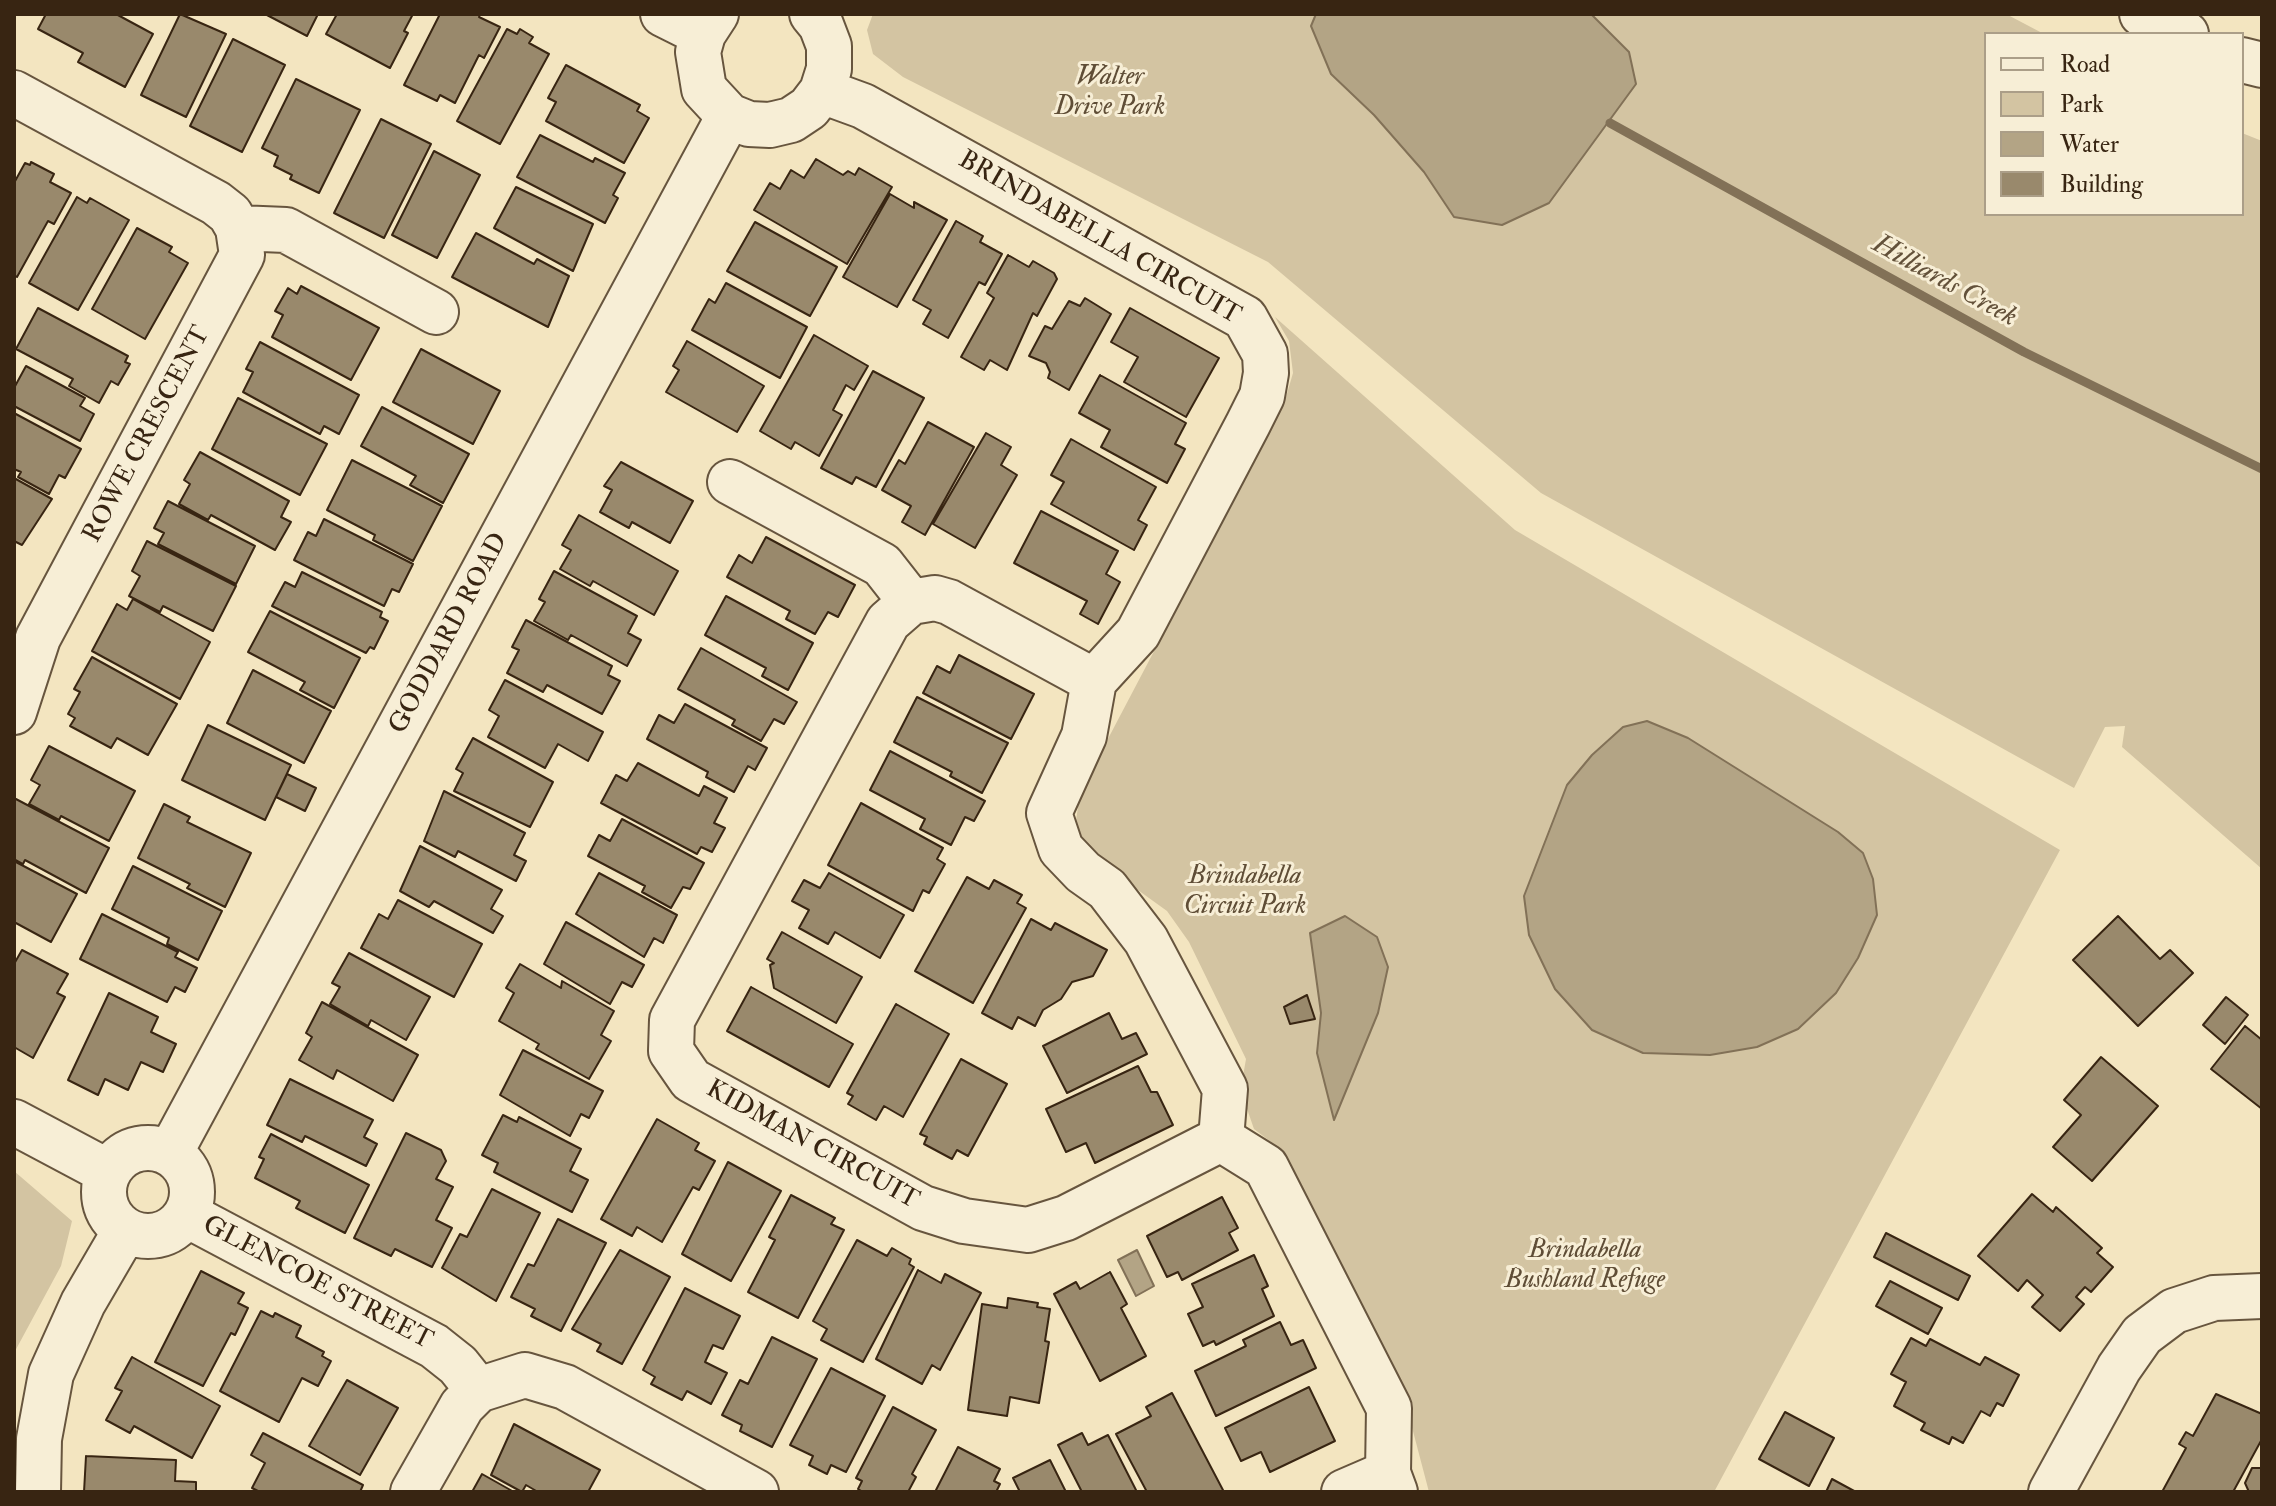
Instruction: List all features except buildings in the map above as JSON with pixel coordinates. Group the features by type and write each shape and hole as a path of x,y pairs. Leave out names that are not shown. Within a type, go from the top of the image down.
{"street":[{"path":"663,14 709,24 698,70 704,89 729,116 749,124 770,125 791,120 809,108 822,91 829,69 829,46 821,25 812,14"},
{"path":"2142,14 2182,32"},
{"name":"BRINDABELLA CIRCUIT","path":"822,91 863,106 1245,318 1256,334 1266,363 1262,396 1138,633 1094,681"},
{"path":"14,93 216,203 230,214 238,228 286,230 436,312"},
{"name":"GODDARD ROAD","path":"170,1153 729,116"},
{"name":"ROWE CRESCENT","path":"14,712 26,648 238,267 242,255 238,228"},
{"path":"730,482 873,559 893,577 911,602 935,598 949,602 1094,681 1084,736 1049,813 1054,832 1061,849 1083,872 1107,889 1146,940 1225,1089 1221,1139 1266,1167 1389,1408 1391,1483 1344,1492"},
{"name":"KIDMAN CIRCUIT","path":"911,602 888,622 672,1020 671,1051 691,1080 923,1208 964,1221 1028,1230 1066,1218 1221,1139"},
{"path":"14,1122 108,1172"},
{"path":"147,1147 170,1153 184,1164 192,1180 193,1198 187,1215 170,1232 148,1238 125,1231 112,1220 105,1205 103,1188 108,1172 124,1154 147,1147"},
{"name":"GLENCOE STREET","path":"187,1215 434,1346 458,1365 478,1390"},
{"path":"38,1492 39,1439 51,1374 83,1303 125,1231"},
{"path":"2051,1492 2119,1368 2142,1335 2174,1311 2214,1298 2262,1296"},
{"path":"413,1492 462,1406 478,1390 525,1375 565,1387 756,1492"}],"green space":[{"name":"Walter Drive Park","path":"873,14 1316,14 1311,26 1331,74 1374,115 1424,172 1454,217 1629,51 1591,14 2006,14 2040,32 1984,32 1984,216 2244,216 2244,134 2262,141 2262,869 2122,747 2125,726 2105,727 2074,788 1541,493 1268,262 903,77 873,54 867,30"},
{"name":"Brindabella Bushland Refuge","path":"1275,317 1515,530 2060,850 1714,1492 1429,1492 1404,1397 1275,1145 1254,1129 1245,1103 1243,1076 1246,1059 1189,942 1167,911 1099,862 1084,844 1076,821 1080,792 1284,404 1293,373 1289,341","holes":["1688,738 1838,832 1863,853 1877,915 1858,958 1836,993 1798,1029 1757,1047 1710,1055 1643,1053 1549,835 1567,785","1310,933 1364,1044 1333,1118 1317,1053 1321,1013"]},
{"path":"14,1171 72,1221 61,1266 14,1353"}],"water":[{"path":"1316,14 1591,14 1629,52 1636,84 1549,203 1502,225 1454,217 1424,172 1374,115 1331,74 1311,26"},
{"path":"1647,721 1688,738 1838,832 1863,853 1873,879 1877,915 1858,958 1836,993 1798,1029 1757,1047 1710,1055 1643,1053 1592,1030 1555,989 1529,935 1524,896 1567,785 1592,755 1623,727"},
{"path":"1345,916 1377,937 1388,967 1378,1013 1334,1120 1317,1053 1321,1013 1310,933"},
{"path":"1137,1250 1154,1286 1136,1296 1118,1260"}],"waterway":[{"name":"Hilliards Creek","path":"1610,123 2024,352 2262,469"}],"park label":[{"name":"Brindabella Circuit Park","path":"1245,892"}]}
